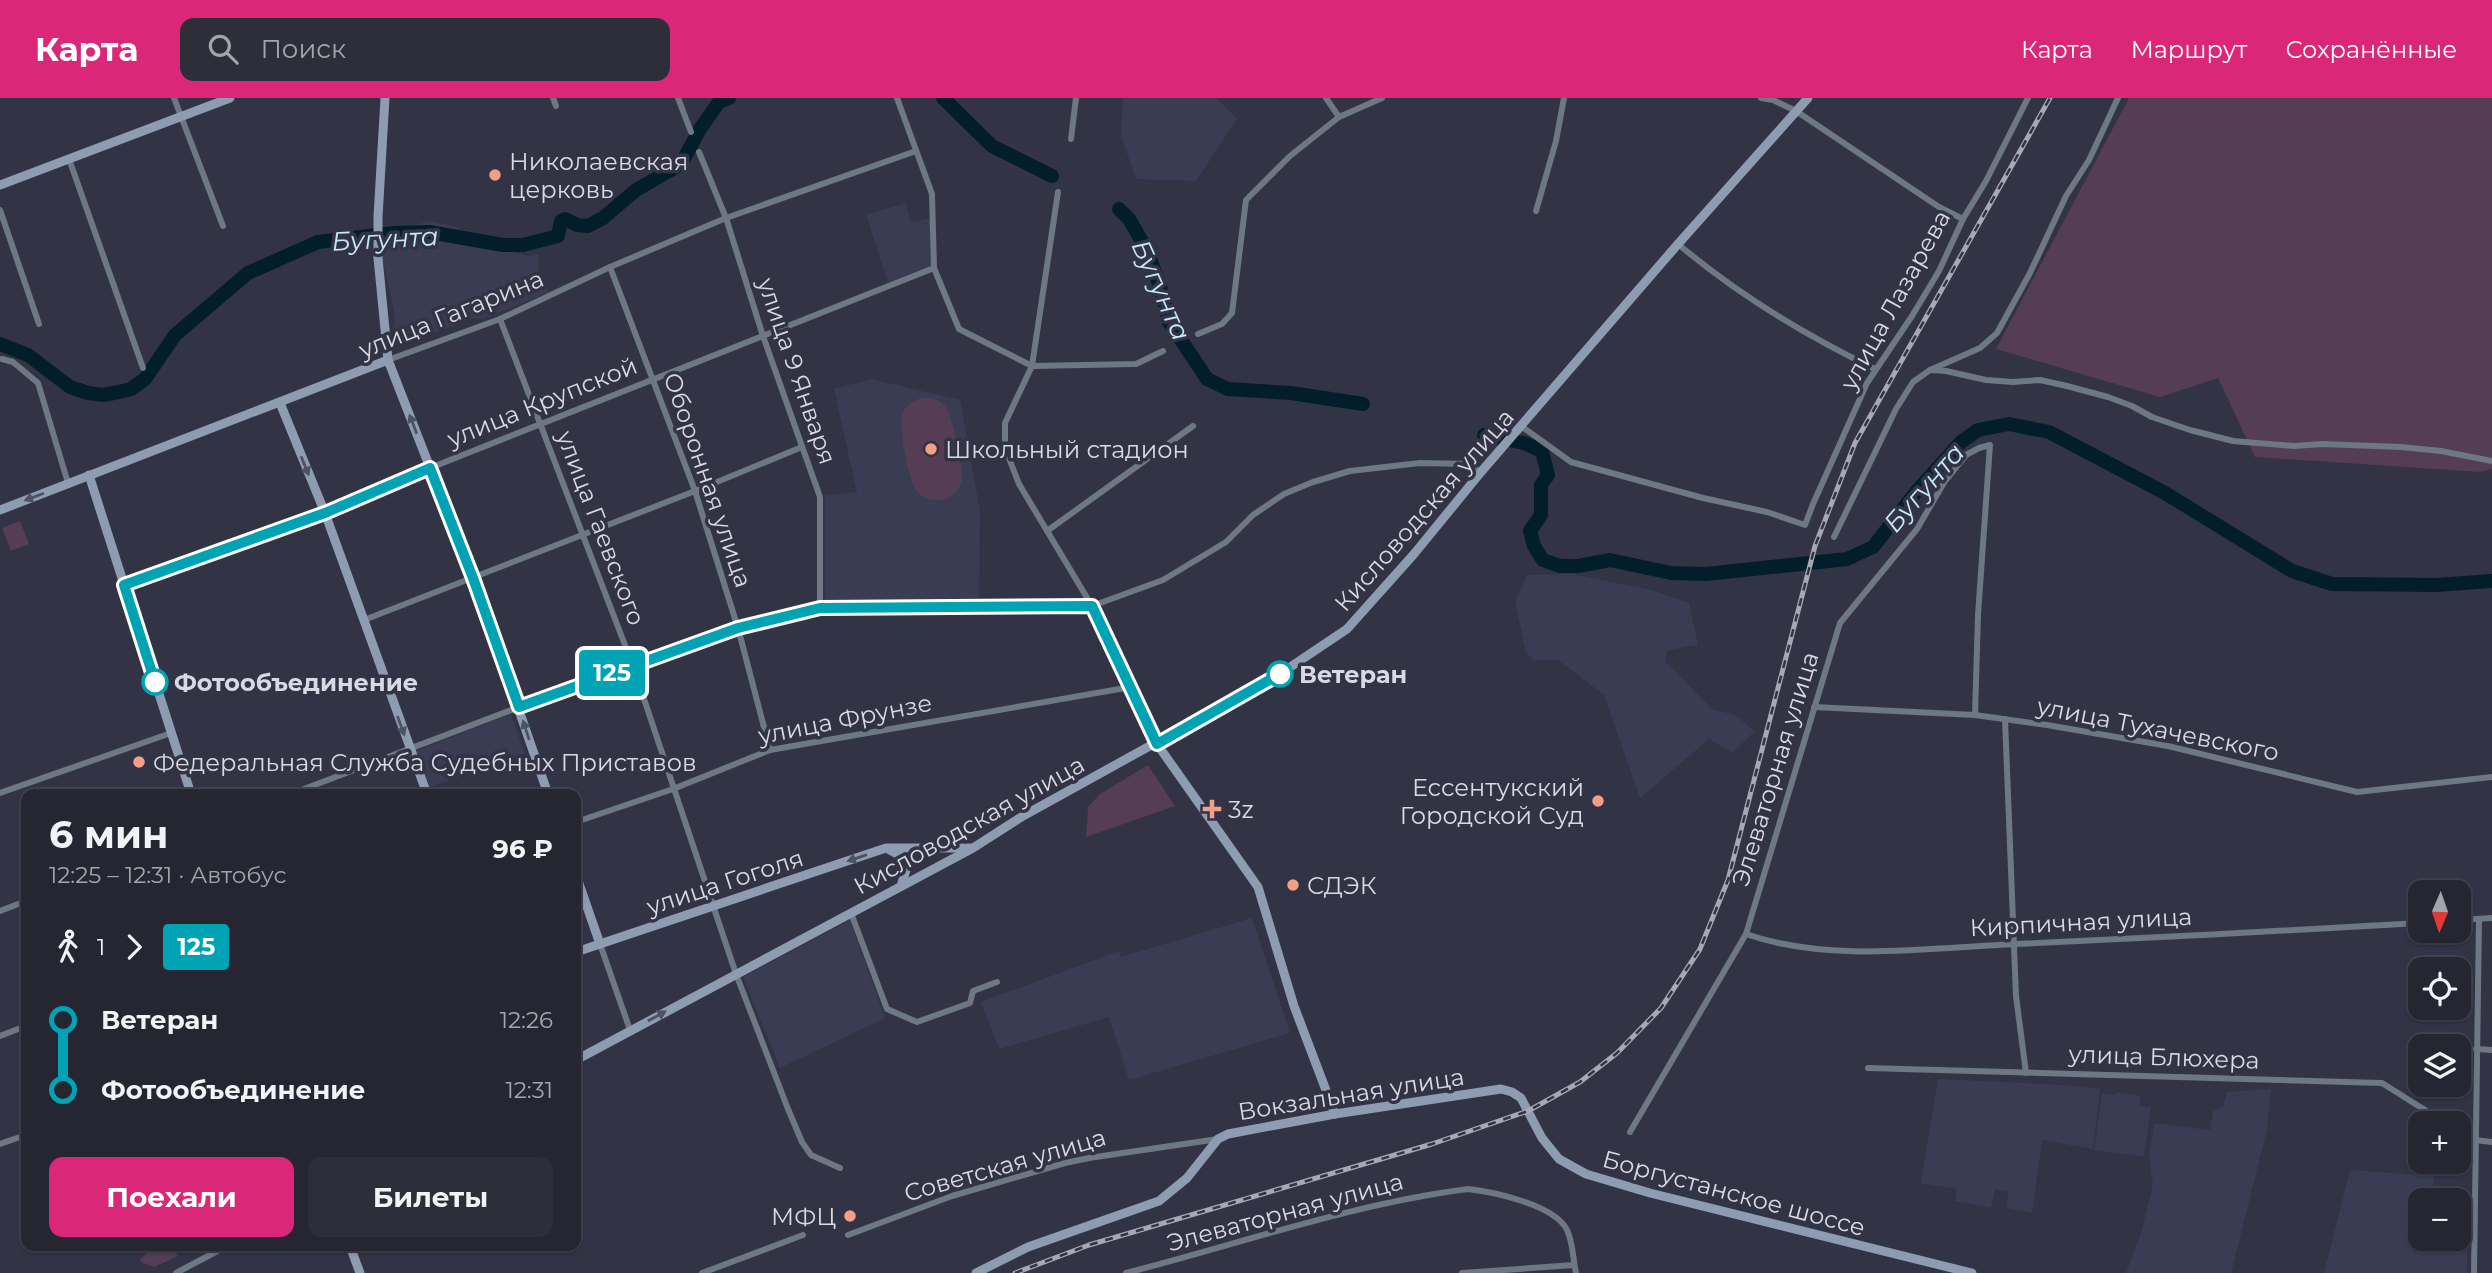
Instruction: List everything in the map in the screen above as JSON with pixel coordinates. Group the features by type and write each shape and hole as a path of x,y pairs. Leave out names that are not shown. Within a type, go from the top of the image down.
{"street":[{"path":"174,98 223,226"},
{"path":"0,185 230,98"},
{"path":"385,98 378,258 388,360 473,578 546,789"},
{"path":"553,98 556,106"},
{"path":"678,98 691,132"},
{"path":"897,98 932,194 934,268 959,329 1032,366 1136,364 1163,351"},
{"path":"1071,139 1076,98"},
{"path":"1326,98 1339,117"},
{"path":"1198,334 1222,324 1232,313 1246,200 1290,156 1339,117 1382,98"},
{"path":"1536,211 1556,141 1564,98"},
{"path":"1761,98 1773,100 1796,111 1939,206 1963,219"},
{"name":"Кисловодская улица","path":"581,1057 973,848 1023,816 1280,674 1347,629 1678,244 1808,98"},
{"name":"улица Лазарева","path":"1521,426 1571,462 1703,498 1767,512 1805,525 1875,369 1939,271 1963,219 1986,181 2028,98"},
{"path":"1834,537 1896,409 1913,382 1930,370 1980,348 1997,333 2030,273 2066,196 2089,160 2118,98"},
{"name":"улица Гагарина","path":"0,510 500,319 610,267 726,218 916,151"},
{"name":"улица 9 Января","path":"699,152 726,218 763,336 820,497 820,608"},
{"path":"69,159 143,368"},
{"path":"1058,192 1032,366 1004,423 1005,448 1019,484 1092,606 1157,744 1258,887 1294,1006 1335,1114"},
{"path":"0,210 39,324"},
{"path":"1678,244 1767,307 1823,342 1875,369"},
{"name":"Оборонная улица","path":"610,267 695,491 738,628 770,750"},
{"name":"улица Крупской","path":"124,585 325,513 430,468 934,268"},
{"name":"улица Гаевского","path":"500,319 633,666 736,974 802,1142 811,1155 840,1168"},
{"path":"2,359 13,362 38,383 68,483"},
{"path":"1930,370 1986,380 2040,380 2067,386 2132,405 2152,417 2190,430 2233,441 2294,446 2322,444 2402,447 2492,461"},
{"path":"280,403 325,513 425,789"},
{"path":"1047,531 1193,426"},
{"name":"Элеваторная улица","path":"1630,1132 1746,934 1840,623 1917,528 1945,481 1966,455 1979,447 1990,445 1978,615 1975,715"},
{"path":"364,620 802,447"},
{"path":"304,789 519,707 738,628 820,608 1092,606 1163,580 1226,542 1253,515 1284,494 1313,482 1350,471 1420,463 1469,464 1481,472"},
{"path":"89,475 189,789"},
{"name":"улица Фрунзе","path":"581,820 673,789 770,750 1131,687"},
{"name":"улица Тухачевского","path":"1814,707 1975,715 2005,719 2168,746 2357,792 2492,777"},
{"path":"2005,719 2016,996 2026,1073"},
{"path":"0,793 171,733"},
{"path":"886,848 903,857 907,867 901,886"},
{"name":"улица Гоголя","path":"581,950 886,848 973,848"},
{"path":"581,889 631,1030"},
{"path":"0,911 21,903"},
{"path":"851,912 887,1009 917,1022 970,1003 973,991 997,982"},
{"path":"2471,919 2492,918"},
{"path":"2474,1273 2479,919"},
{"name":"Кирпичная улица","path":"1746,934 1766,941 1858,951 2248,934 2408,924"},
{"path":"0,1036 21,1028"},
{"path":"2476,1049 2492,1050"},
{"name":"улица Блюхера","path":"1868,1068 2382,1083 2426,1111"},
{"name":"Вокзальная улица","path":"976,1273 1028,1247 1159,1201 1187,1178 1217,1139 1245,1130 1501,1089 1521,1098"},
{"name":"Боргустанское шоссе","path":"1521,1098 1550,1149 1559,1159 1586,1174 1947,1270 1972,1273"},
{"path":"0,1144 21,1137"},
{"path":"2471,1138 2492,1142"},
{"name":"Советская улица","path":"848,1235 952,1196 1065,1163 1217,1139"},
{"name":"Элеваторная улица","path":"1126,1273 1323,1217 1468,1189 1488,1191 1515,1199 1552,1215 1567,1229 1576,1273"},
{"path":"702,1273 803,1235"},
{"path":"176,1273 218,1251"},
{"path":"351,1251 360,1273"},
{"path":"1462,1273 1574,1265"}],"shaded area":[{"path":"1123,98 1216,98 1237,119 1196,181 1136,179 1121,136"},
{"path":"2129,98 2492,98 2492,469 2480,472 2255,457 2218,378 2160,397 1996,349"},
{"path":"906,203 911,222 930,218 932,266 888,282 866,215"},
{"path":"430,221 457,227 484,245 529,256 538,254 539,271 549,292 484,319 475,318 398,346 393,325 394,310 382,258 381,234"},
{"path":"871,379 960,400 980,511 979,605 825,603 825,495 857,492 834,389"},
{"name":"Школьный стадион","path":"921,398 934,399 946,407 957,443 962,480 956,492 940,500 924,497 915,489 907,464 902,415 909,404"},
{"path":"20,521 29,544 11,551 2,528"},
{"path":"1571,574 1652,590 1689,603 1698,645 1668,650 1665,661 1712,709 1735,715 1755,731 1732,753 1709,739 1640,798 1604,695 1558,660 1533,660 1526,652 1515,602 1527,575"},
{"path":"511,714 525,754 430,787 416,751"},
{"path":"1148,765 1175,806 1086,837 1088,807 1100,794"},
{"path":"1252,918 1290,1033 1129,1080 1109,1017 999,1049 981,1002 1119,951 1121,957"},
{"path":"850,920 885,1018 780,1068 743,977"},
{"path":"1938,1079 2100,1089 2093,1149 2042,1140 2032,1213 2007,1208 2008,1191 1995,1189 1991,1208 1955,1201 1957,1189 1921,1183"},
{"path":"2271,1089 2267,1130 2231,1273 2126,1273 2141,1233 2153,1184 2149,1156 2154,1123 2210,1130 2213,1111 2223,1106 2227,1092"},
{"path":"2116,1092 2141,1096 2139,1106 2151,1107 2144,1157 2094,1150 2102,1093 2115,1095"},
{"path":"2350,1170 2434,1176 2433,1188 2408,1188 2408,1251 2467,1251 2467,1273 2324,1273"},
{"path":"148,1251 174,1251 178,1256 154,1267 140,1260"}],"waterway":[{"name":"Бугунта","path":"0,344 28,355 70,387 103,395 131,389 145,379 175,335 248,273 318,242 394,233 429,232 503,245 523,245 558,236 561,221 565,219 577,225 588,226 603,218 636,190 681,164 719,102 729,98"},
{"name":"Бугунта","path":"943,98 992,146 1052,176"},
{"name":"Бугунта","path":"1119,209 1129,219 1147,250 1169,322 1207,379 1228,389 1291,393 1363,404"},
{"name":"Бугунта","path":"1484,435 1524,443 1542,451 1548,475 1541,485 1541,515 1530,531 1534,546 1543,560 1560,566 1578,566 1610,560 1671,573 1706,574 1847,559 1873,547 1916,492 1961,442 1978,430 2009,424 2049,432 2165,493 2292,571 2332,584 2436,585 2492,581"}],"railway":[{"path":"1015,1273 1089,1245 1432,1144 1528,1111 1580,1082 1617,1053 1661,1008 1700,949 1728,880 1815,546 1855,443 2050,98"}],"bus line":[{"name":"125","path":"155,682 124,585 325,513 430,468 519,707 738,628 820,608 1092,606 1157,744 1280,674"}],"place":[{"name":"Николаевская церковь","path":"495,175"},
{"name":"Школьный стадион","path":"931,449"},
{"name":"Ветеран","path":"1280,674"},
{"name":"Фотообъединение","path":"155,682"},
{"name":"Федеральная Служба Судебных Приставов","path":"139,762"},
{"name":"Ессентукский Городской Суд","path":"1598,801"},
{"name":"3z","path":"1212,809"},
{"name":"СДЭК","path":"1293,885"},
{"name":"МФЦ","path":"850,1216"}]}
